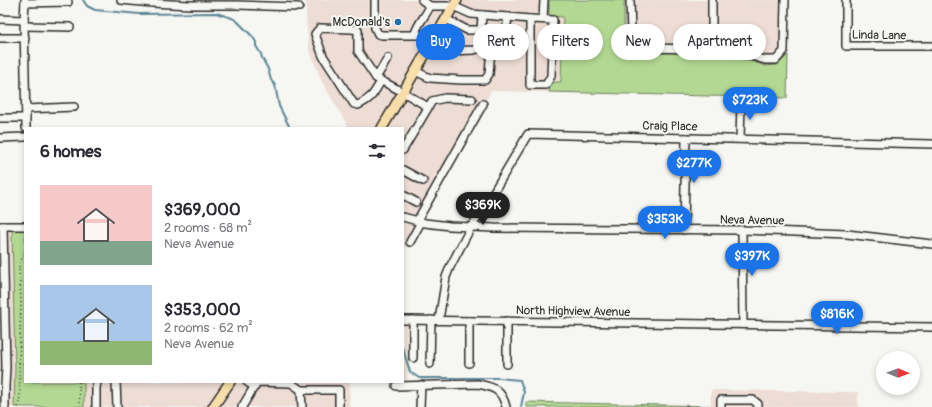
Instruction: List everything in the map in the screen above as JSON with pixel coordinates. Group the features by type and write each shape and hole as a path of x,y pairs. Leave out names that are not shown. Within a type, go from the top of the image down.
{"main road":[{"path":"443,24 455,3"},
{"path":"383,127 421,60"},
{"path":"214,407 229,383"}],"street":[{"path":"121,0 160,3 231,3 299,7"},
{"path":"375,0 375,28 378,34 382,35 415,34 428,10 426,2 455,3 471,14 553,20 551,76 546,85 530,85 530,19"},
{"path":"543,20 544,0"},
{"path":"630,0 631,32 634,44 640,48 704,49 748,55 765,60 776,60 784,51 785,0"},
{"path":"712,0 712,24"},
{"name":"Linda Lane","path":"846,0 846,46 932,46"},
{"path":"26,127 25,1 68,2"},
{"path":"481,24 482,15"},
{"path":"507,24 508,17"},
{"path":"0,19 24,23 70,27"},
{"path":"446,19 467,30 473,30"},
{"path":"388,58 378,80 375,93 369,99 358,105 354,104 323,56 316,34 320,28 358,30 358,51 378,80 428,106"},
{"path":"0,38 25,38"},
{"path":"415,71 430,78 485,80 489,74 490,60"},
{"path":"404,148 432,101 446,98 472,99"},
{"path":"740,103 740,139"},
{"path":"410,242 419,221 483,104"},
{"path":"26,108 74,107"},
{"path":"0,118 26,118"},
{"name":"Craig Place","path":"471,227 528,134 932,144"},
{"path":"0,138 24,137"},
{"path":"684,230 686,138"},
{"path":"404,171 423,181"},
{"path":"404,196 416,202"},
{"name":"Neva Avenue","path":"404,217 450,226 494,228 742,230 848,234 932,244"},
{"path":"3,404 2,226 24,226"},
{"path":"439,320 446,277 471,227"},
{"path":"742,230 743,324"},
{"name":"North Highview Avenue","path":"404,320 932,327"},
{"path":"413,320 413,358"},
{"path":"430,364 431,320"},
{"path":"469,321 469,363"},
{"path":"507,364 508,321"},
{"path":"96,407 97,383"},
{"path":"116,383 116,407"},
{"path":"249,383 255,387"},
{"path":"242,407 257,383"},
{"path":"291,383 301,390 339,390 339,407"},
{"path":"396,386 478,384 490,386 499,391 506,407"},
{"path":"420,407 421,385"},
{"path":"301,390 302,407"},
{"path":"721,407 721,400 753,400 758,405"}],"path":[{"path":"18,407 20,397 19,363 21,302 19,266 22,254 24,252"},
{"path":"19,363 24,364"},
{"path":"79,383 80,407"}],"shaded area":[{"path":"306,0 453,0 439,24 416,24 416,60 417,60 378,127 348,127 321,80 309,48"},
{"path":"460,0 788,0 787,98 491,91 404,249 404,127 386,127 425,60 465,60 465,24 446,24"},
{"path":"0,229 12,229 15,368 14,407 0,407"},
{"path":"404,323 408,323 407,380 404,380"},
{"path":"84,383 225,383 210,407 84,407"},
{"path":"231,383 350,383 349,407 216,407"},
{"path":"711,390 858,392 858,407 711,407"}],"green space":[{"path":"549,0 624,0 624,24 611,24 611,60 665,60 665,52 673,52 673,60 746,60 765,66 777,65 788,55 787,98 549,92 551,82 561,82 562,60 603,60 603,24 563,24 563,17 549,16"},
{"path":"12,229 24,229 24,383 84,383 84,407 14,407 15,368"},
{"path":"526,402 711,406 711,407 526,407"}],"waterway":[{"path":"83,0 87,6 95,10 139,14 216,13 237,21 256,42 256,46 268,69 271,80 275,85 279,106 290,127"},
{"path":"404,352 410,372 419,378 499,378 520,380 524,392 521,407"}],"place":[{"name":"McDonald's","path":"398,22"}]}
